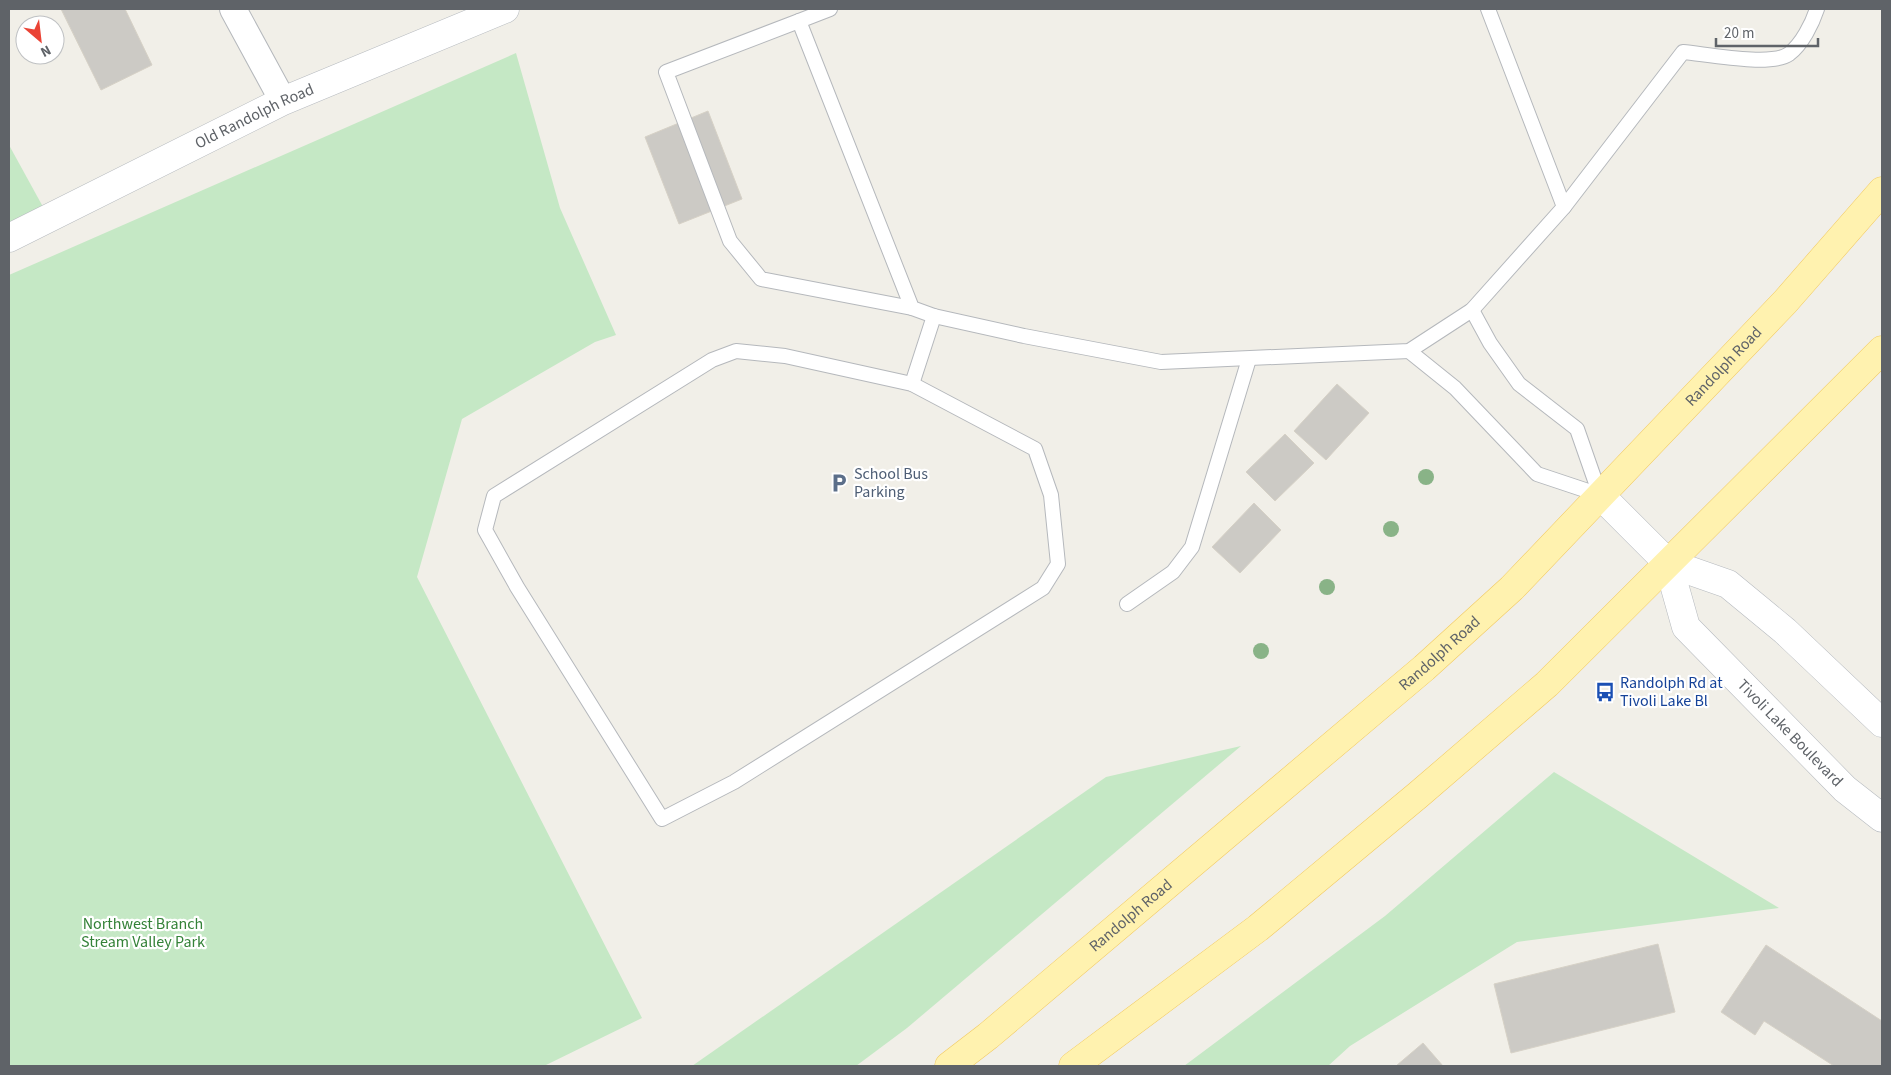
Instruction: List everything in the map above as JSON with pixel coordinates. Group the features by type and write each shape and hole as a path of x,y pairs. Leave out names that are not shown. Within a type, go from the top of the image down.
{"main road":[{"name":"Randolph Road","path":"949,1066 988,1036 1424,668 1512,588 1785,302 1882,191"},
{"path":"1073,1066 1258,928 1418,796 1546,684 1882,350"}],"street":[{"path":"233,9 283,101"},
{"name":"Old Randolph Road","path":"9,238 283,101 505,9"},
{"name":"Tivoli Lake Boulevard","path":"1600,495 1668,563 1728,584 1785,632 1882,723"},
{"name":"Tivoli Lake Boulevard","path":"1668,563 1686,627 1845,789 1882,818"}],"lane":[{"path":"830,9 666,72 730,241 761,279 912,308 934,316 1161,362 1409,350 1472,310 1564,207 1683,52 1763,61 1788,55 1807,32 1817,9"},
{"path":"1488,9 1564,207"},
{"path":"799,21 912,308"},
{"path":"1472,310 1490,343 1519,384 1577,429 1600,495"},
{"path":"912,384 934,316"},
{"path":"1409,350 1455,388 1537,474 1600,495"},
{"path":"736,351 785,356 912,384 1035,448 1051,496 1058,564 1043,588 734,782 662,819 520,592 485,530 494,496 712,360 736,351"},
{"path":"1127,604 1173,572 1192,547 1249,359"}],"green space":[{"name":"Northwest Branch Stream Valley Park","path":"516,53 560,208 616,335 595,342 462,419 417,577 642,1018 544,1066 9,1066 9,275"},
{"path":"9,145 48,216 9,238"},
{"path":"1241,746 907,1028 856,1066 692,1066 1106,777"},
{"path":"1554,772 1779,908 1517,942 1350,1046 1328,1066 1184,1066 1385,916"}],"building":[{"path":"61,9 125,9 152,65 101,90"},
{"path":"708,111 742,199 679,224 645,137"},
{"path":"1337,384 1369,413 1326,460 1294,431"},
{"path":"1285,434 1314,463 1275,501 1246,472"},
{"path":"1254,503 1281,530 1240,573 1212,547"},
{"path":"1658,944 1675,1012 1511,1053 1494,984"},
{"path":"1766,945 1882,1021 1882,1066 1834,1066 1764,1021 1755,1035 1721,1012"},
{"path":"1423,1043 1443,1066 1396,1066"}],"place":[{"name":"School Bus Parking","path":"839,483"},
{"name":"Randolph Rd at Tivoli Lake Bl","path":"1605,692"}]}
